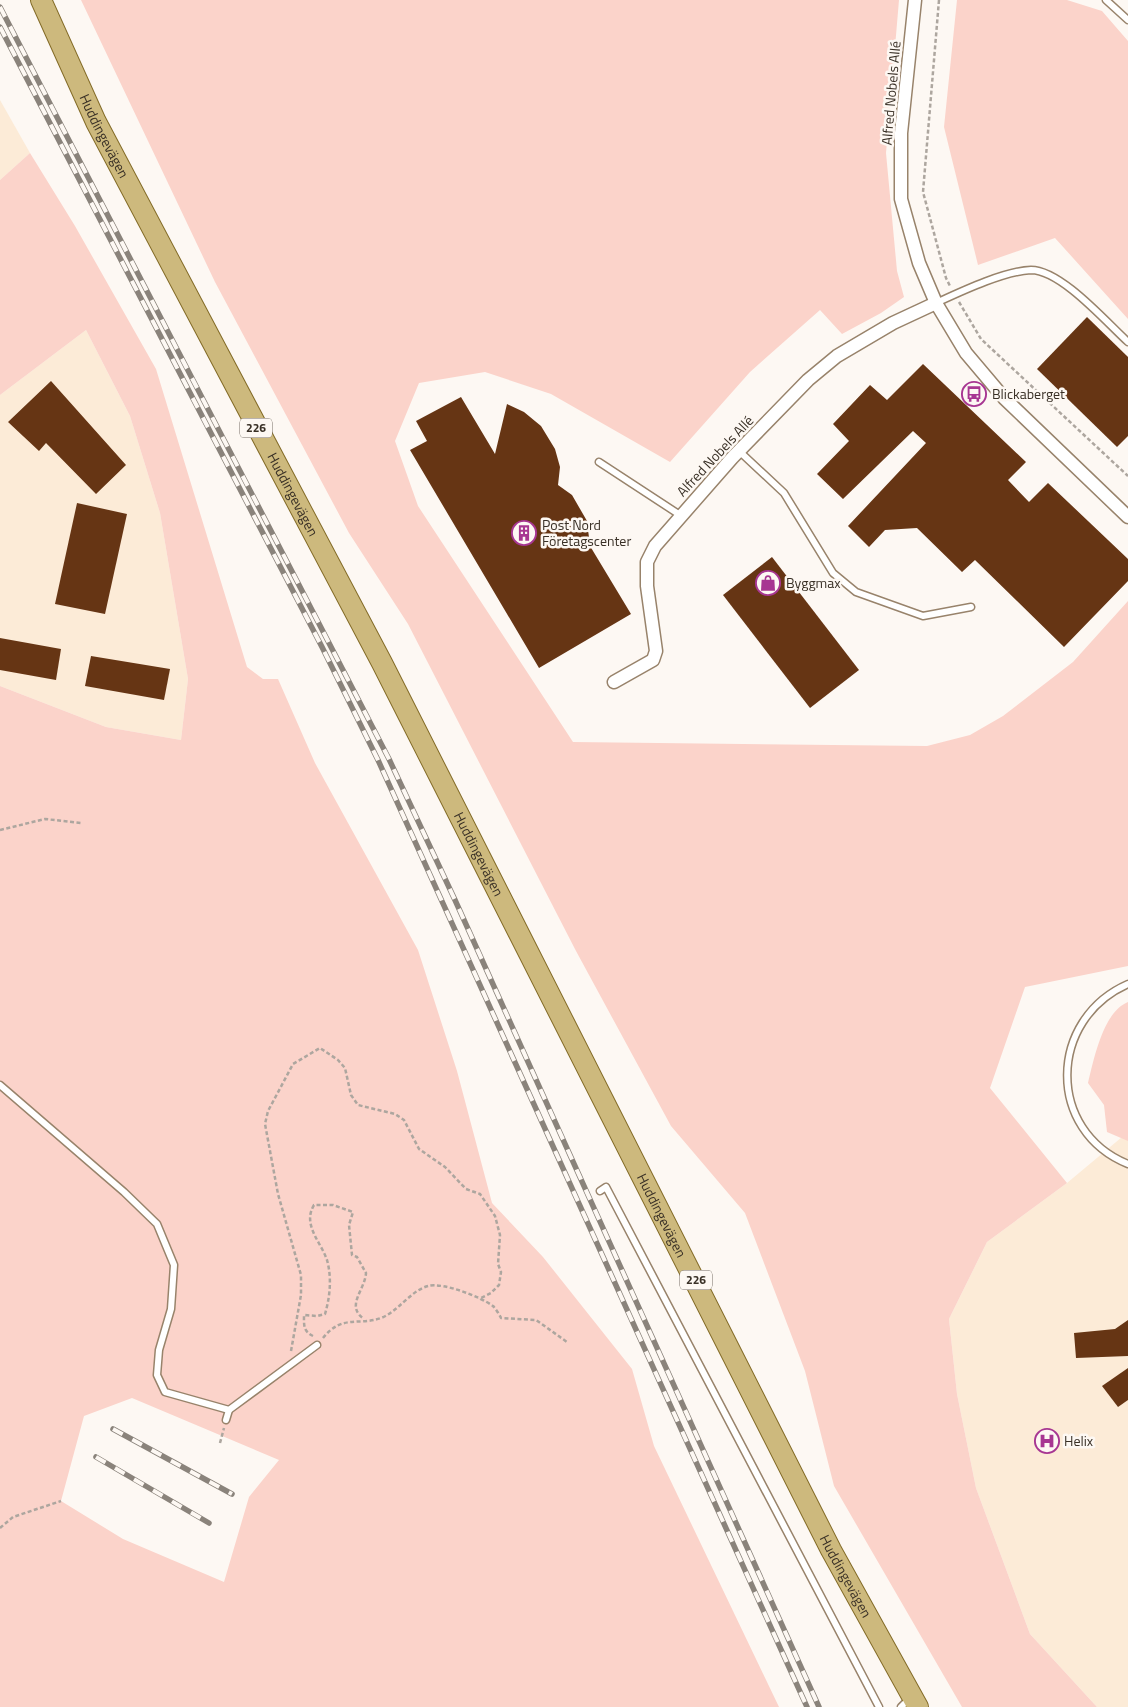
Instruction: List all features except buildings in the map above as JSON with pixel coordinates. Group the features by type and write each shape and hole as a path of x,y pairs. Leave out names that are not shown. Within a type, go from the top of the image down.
{"main road":[{"name":"Huddingevägen","path":"41,0 100,131 382,664 910,1703"}],"street":[{"name":"Alfred Nobels Allé","path":"915,0 901,133 902,200 919,263 936,303 966,353 1004,398 1128,517"},
{"name":"Alfred Nobels Allé","path":"614,682 652,660 656,652 647,586 647,562 655,546 680,515 808,380 837,356 893,323 936,303"}],"lane":[{"path":"1106,0 1128,20"},
{"path":"936,303 992,279 1032,270 1063,281 1128,342"},
{"path":"739,451 784,493 833,572 856,592 923,616 971,607"},
{"path":"599,462 680,515"},
{"path":"1128,984 1100,1000 1082,1022 1070,1046 1067,1075 1070,1101 1080,1125 1093,1143 1113,1158 1128,1164"},
{"path":"0,1085 124,1192 158,1224 174,1265 171,1309 159,1350 157,1375 165,1392 229,1410"},
{"path":"600,1191 606,1187 879,1707"},
{"path":"226,1420 229,1410 319,1343"}],"path":[{"path":"939,0 923,192 946,278 981,339 1128,476"},
{"path":"0,830 45,819 80,823"},
{"path":"288,1367 302,1295 301,1275 278,1194 265,1124 268,1111 293,1064 320,1048 338,1060 345,1068 351,1095 358,1105 395,1114 404,1120 419,1149 445,1167 466,1189 480,1194 495,1216 500,1235 498,1264 501,1272 499,1285 479,1299"},
{"path":"364,1319 359,1316 355,1305 366,1273 357,1257 352,1255 349,1225 352,1212 333,1204 314,1205 310,1225 327,1260 330,1294 324,1314 317,1316 304,1315 304,1328 319,1343 331,1328 364,1319 379,1319 396,1311 427,1286 444,1286 486,1302 495,1308 501,1318 536,1320 567,1342"},
{"path":"220,1443 226,1420"},
{"path":"0,1528 13,1517 61,1501"}],"shaded area":[{"path":"81,0 899,0 886,153 897,271 904,297 881,313 842,334 820,310 750,372 670,462 551,394 485,372 419,383 395,441 418,506 573,742 927,746 970,735 1003,716 1073,662 1128,601 1128,966 1025,987 990,1088 1067,1183 987,1242 949,1319 957,1394 976,1488 1030,1634 1097,1707 962,1707 834,1486 805,1371 745,1213 671,1126 576,951 408,624 349,533 215,282"},
{"path":"957,0 1067,0 1102,11 1128,41 1128,319 1055,238 978,265 944,127"},
{"path":"0,100 30,153 0,180"},
{"path":"30,153 75,226 156,369 247,667 263,679 278,679 315,763 418,950 457,1071 492,1203 543,1257 632,1369 654,1446 779,1707 0,1707 0,686 106,727 181,740 188,679 160,513 130,416 86,330 0,395 0,180","holes":["132,1398 279,1460 249,1497 224,1582 123,1539 61,1501 84,1416"]},
{"path":"86,330 130,416 160,513 188,679 181,740 106,727 0,686 0,395"},
{"path":"1128,1002 1128,1141 1107,1132 1104,1105 1088,1083 1097,1049 1106,1026 1119,1007"},
{"name":"Helix","path":"1128,1132 1128,1707 1097,1707 1030,1634 976,1488 957,1394 949,1319 987,1242 1067,1183"}],"railway":[{"path":"0,7 389,759 455,900 819,1707"},
{"path":"0,27 322,647 378,760 807,1707"},
{"path":"113,1429 232,1494"},
{"path":"96,1457 209,1523"}],"place":[{"name":"Blickaberget","path":"974,394"},
{"name":"Post Nord Företagscenter","path":"524,533"},
{"name":"Byggmax","path":"768,583"},
{"name":"Helix","path":"1047,1441"}]}
